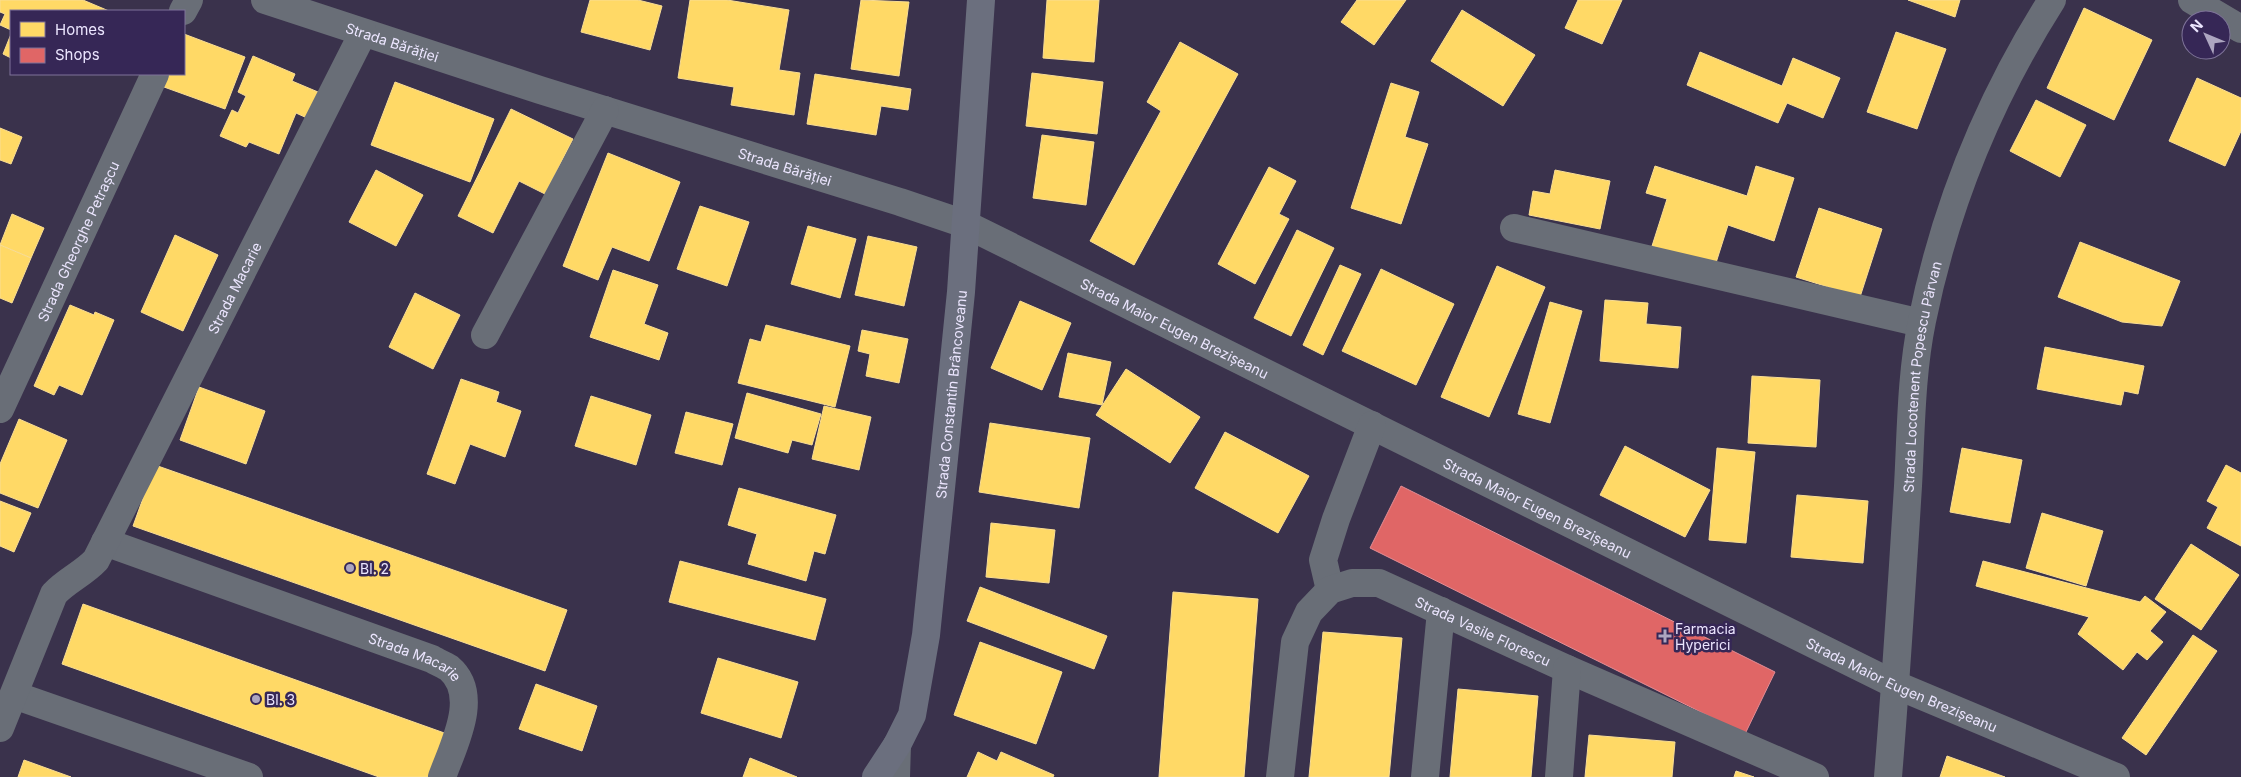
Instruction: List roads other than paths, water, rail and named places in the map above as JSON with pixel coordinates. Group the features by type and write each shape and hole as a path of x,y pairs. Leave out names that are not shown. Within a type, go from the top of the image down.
{"main road":[{"name":"Strada Constantin Brâncoveanu","path":"876,777 897,746 912,715 926,635 961,292 981,0"}],"street":[{"name":"Strada Bărăției","path":"265,0 363,33 966,224"},
{"name":"Strada Locotenent Popescu Pârvan","path":"1888,777 1896,685 1914,389 1922,323 1940,246 1957,191 1976,145 2023,47 2052,0"},
{"path":"2192,0 2241,29"},
{"name":"Strada Macarie","path":"0,728 54,594 65,582 82,574 96,560 363,33"},
{"name":"Strada Gheorghe Petrașcu","path":"0,409 155,75"},
{"path":"485,335 605,110"},
{"name":"Strada Maior Eugen Brezișeanu","path":"966,224 1896,685 2116,777"},
{"path":"1514,228 1922,323"},
{"path":"1280,777 1295,642 1309,612 1330,590 1323,560 1336,519 1372,425"},
{"name":"Strada Macarie","path":"104,542 432,659 449,669 463,689 463,716 442,777"},
{"name":"Strada Vasile Florescu","path":"1330,590 1352,583 1379,583 1567,669 1815,777"},
{"path":"1425,777 1441,611"},
{"path":"1559,777 1567,669"},
{"path":"14,695 249,777"},
{"path":"896,777 897,746"}],"place":[{"name":"Bl. 2","path":"350,568"},
{"name":"Farmacia Hyperici","path":"1665,636"},
{"name":"Bl. 3","path":"256,699"}]}
